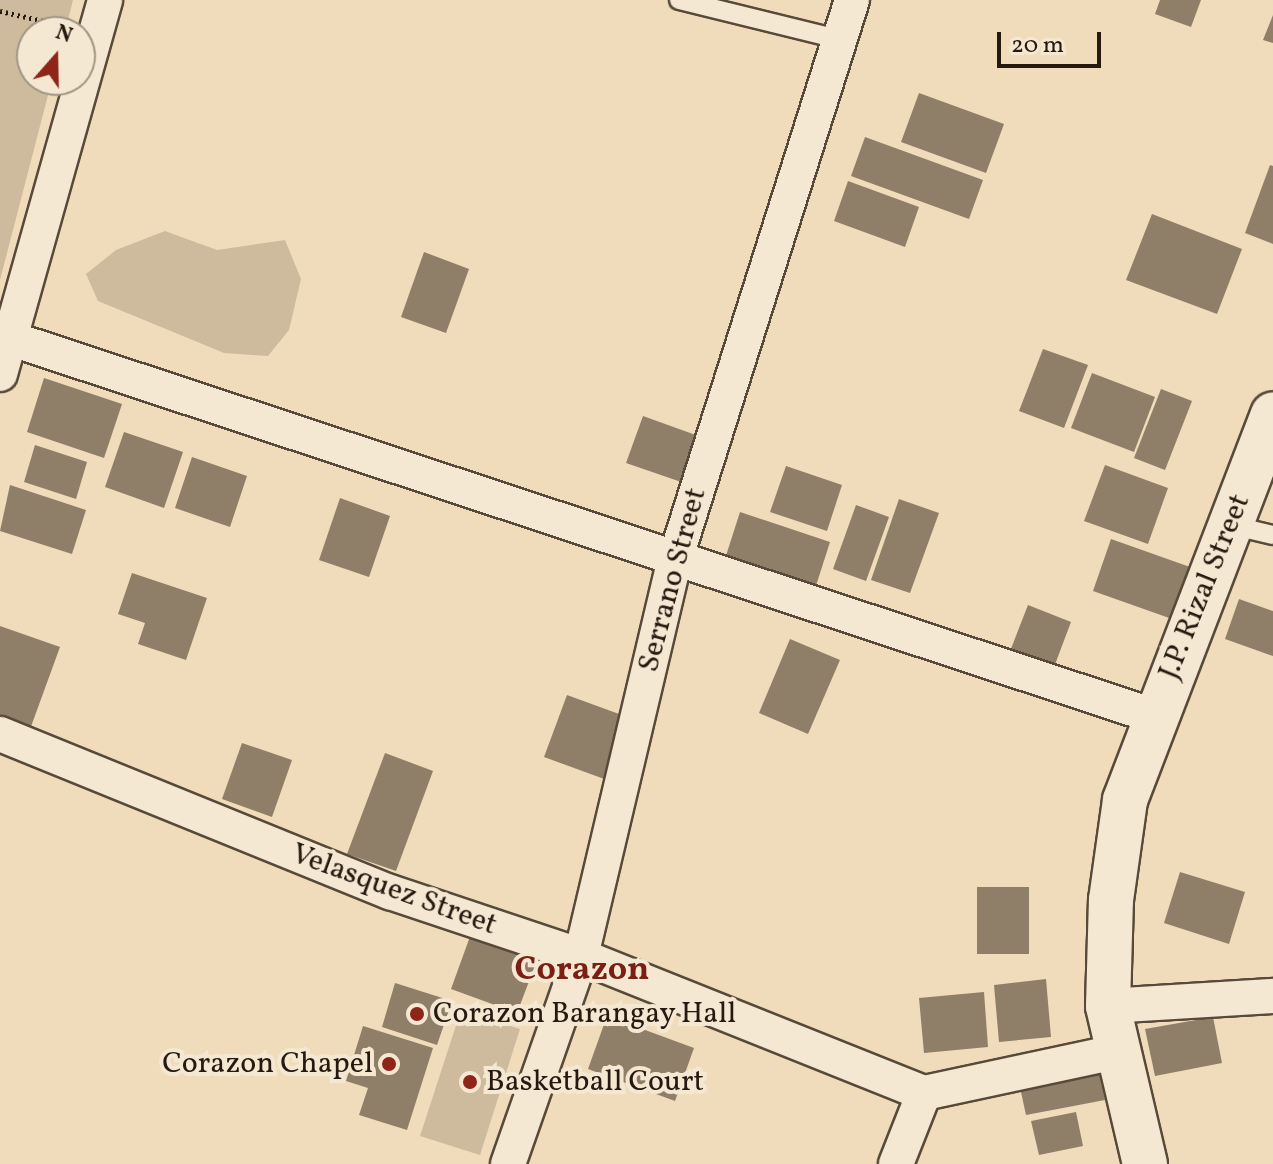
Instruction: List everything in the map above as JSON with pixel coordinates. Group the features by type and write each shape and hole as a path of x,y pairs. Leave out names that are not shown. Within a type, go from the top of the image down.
{"street":[{"path":"0,374 105,0"},
{"name":"Serrano Street","path":"508,1164 581,956 674,563 852,0"},
{"path":"9,338 674,563 1154,716"},
{"name":"J.P. Rizal Street","path":"1145,1164 1108,1006 1111,900 1125,800 1154,716 1273,414"},
{"name":"Velasquez Street","path":"0,734 390,892 581,956 924,1093"},
{"path":"1108,1006 1273,996"},
{"path":"896,1164 924,1093 1120,1051"}],"lane":[{"path":"679,0 838,39"},
{"path":"1231,525 1273,535"}],"path":[{"path":"0,11 22,16"}],"shaded area":[{"path":"0,0 73,0 69,16 16,16 16,96 48,96 0,280"},
{"path":"165,231 217,250 285,240 301,279 289,330 268,356 224,353 98,301 86,274 116,250"},
{"name":"Basketball Court","path":"461,1010 520,1029 480,1155 420,1136"}],"building":[{"path":"1160,0 1201,0 1191,27 1155,14"},
{"path":"1273,15 1273,43 1263,40"},
{"path":"919,93 1004,124 986,173 901,142"},
{"path":"865,137 983,180 969,219 851,176"},
{"path":"1270,165 1273,166 1273,244 1245,233"},
{"path":"848,181 919,207 905,247 834,221"},
{"path":"1152,214 1242,249 1217,314 1126,280"},
{"path":"424,252 469,269 446,333 401,317"},
{"path":"1043,349 1088,365 1064,428 1019,411"},
{"path":"1092,373 1155,397 1134,452 1071,428"},
{"path":"44,378 122,404 104,458 27,432"},
{"path":"1161,389 1192,401 1165,470 1134,458"},
{"path":"643,416 704,438 687,484 626,463"},
{"path":"124,432 183,452 164,508 105,487"},
{"path":"35,445 87,462 76,499 24,482"},
{"path":"192,457 247,476 230,527 175,508"},
{"path":"1105,465 1168,488 1148,544 1084,521"},
{"path":"786,466 842,485 827,531 770,512"},
{"path":"10,485 86,510 72,554 0,531"},
{"path":"340,498 390,516 369,577 319,560"},
{"path":"899,499 939,513 910,593 871,580"},
{"path":"856,505 889,517 866,581 833,569"},
{"path":"740,512 830,542 813,595 723,565"},
{"path":"1111,539 1190,567 1172,619 1093,591"},
{"path":"132,573 207,598 186,660 138,644 145,623 118,614"},
{"path":"1239,599 1273,611 1273,656 1225,639"},
{"path":"1028,605 1071,622 1051,675 1007,659"},
{"path":"0,626 60,647 29,732 0,721"},
{"path":"790,639 840,660 808,734 759,713"},
{"path":"567,695 630,718 607,780 544,757"},
{"path":"242,743 292,760 272,817 222,799"},
{"path":"385,753 433,771 396,871 347,854"},
{"path":"1180,872 1245,892 1229,944 1164,923"},
{"path":"977,887 1029,887 1029,954 977,954"},
{"path":"472,931 539,955 517,1013 451,989"},
{"path":"1046,979 1051,1037 999,1042 994,985"},
{"name":"Corazon Barangay Hall","path":"395,983 452,1001 437,1045 382,1027"},
{"path":"984,992 988,1047 924,1053 919,998"},
{"path":"607,1016 694,1048 675,1101 588,1069"},
{"path":"1213,1017 1222,1063 1155,1076 1145,1029"},
{"name":"Corazon Chapel","path":"363,1026 433,1048 407,1130 359,1115 368,1088 346,1081"},
{"path":"1098,1068 1105,1100 1026,1115 1019,1083"},
{"path":"1076,1112 1083,1146 1039,1155 1031,1121"}],"place":[{"name":"Corazon Barangay Hall","path":"417,1014"},
{"name":"Corazon Chapel","path":"389,1064"},
{"name":"Basketball Court","path":"470,1082"}],"district":[{"name":"Corazon","path":"582,971"}]}
